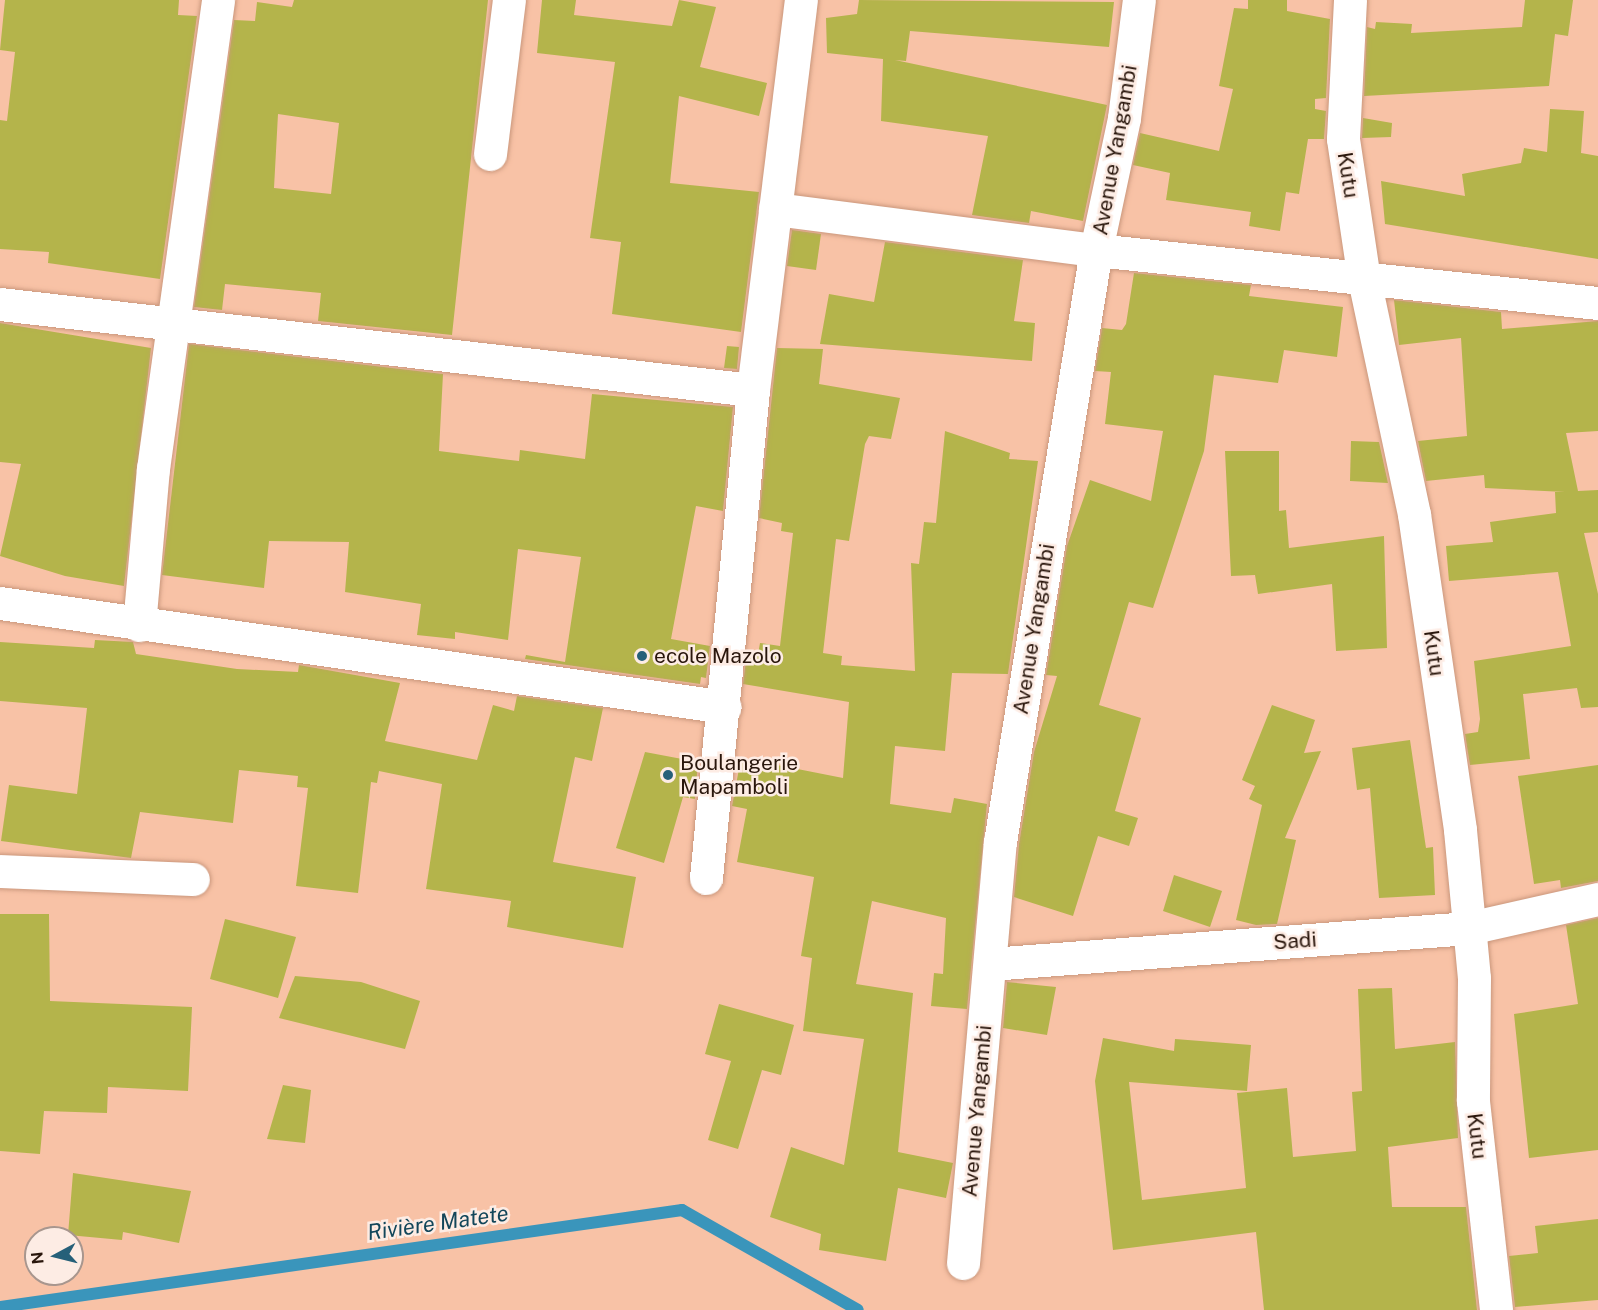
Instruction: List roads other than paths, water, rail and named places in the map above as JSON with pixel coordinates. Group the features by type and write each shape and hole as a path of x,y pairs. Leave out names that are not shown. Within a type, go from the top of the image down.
{"street":[{"path":"139,625 153,469 175,324 218,0"},
{"path":"490,154 509,0"},
{"path":"706,878 725,707 753,390 801,0"},
{"name":"Avenue Yangambi","path":"963,1263 1000,842 1096,250 1124,118 1139,0"},
{"name":"Kutu","path":"1350,0 1343,140 1364,279 1414,514 1469,928 1473,1101 1496,1310"},
{"path":"775,208 1096,250 1598,303"},
{"path":"0,304 753,390"},
{"path":"0,603 139,625 725,707"},
{"path":"0,871 193,879"},
{"name":"Sadi","path":"990,964 1469,928 1598,898"}],"waterway":[{"name":"Rivière Matete","path":"0,1307 682,1210 858,1310"}],"place":[{"name":"ecole Mazolo","path":"642,656"},
{"name":"Boulangerie Mapamboli","path":"668,775"}]}
